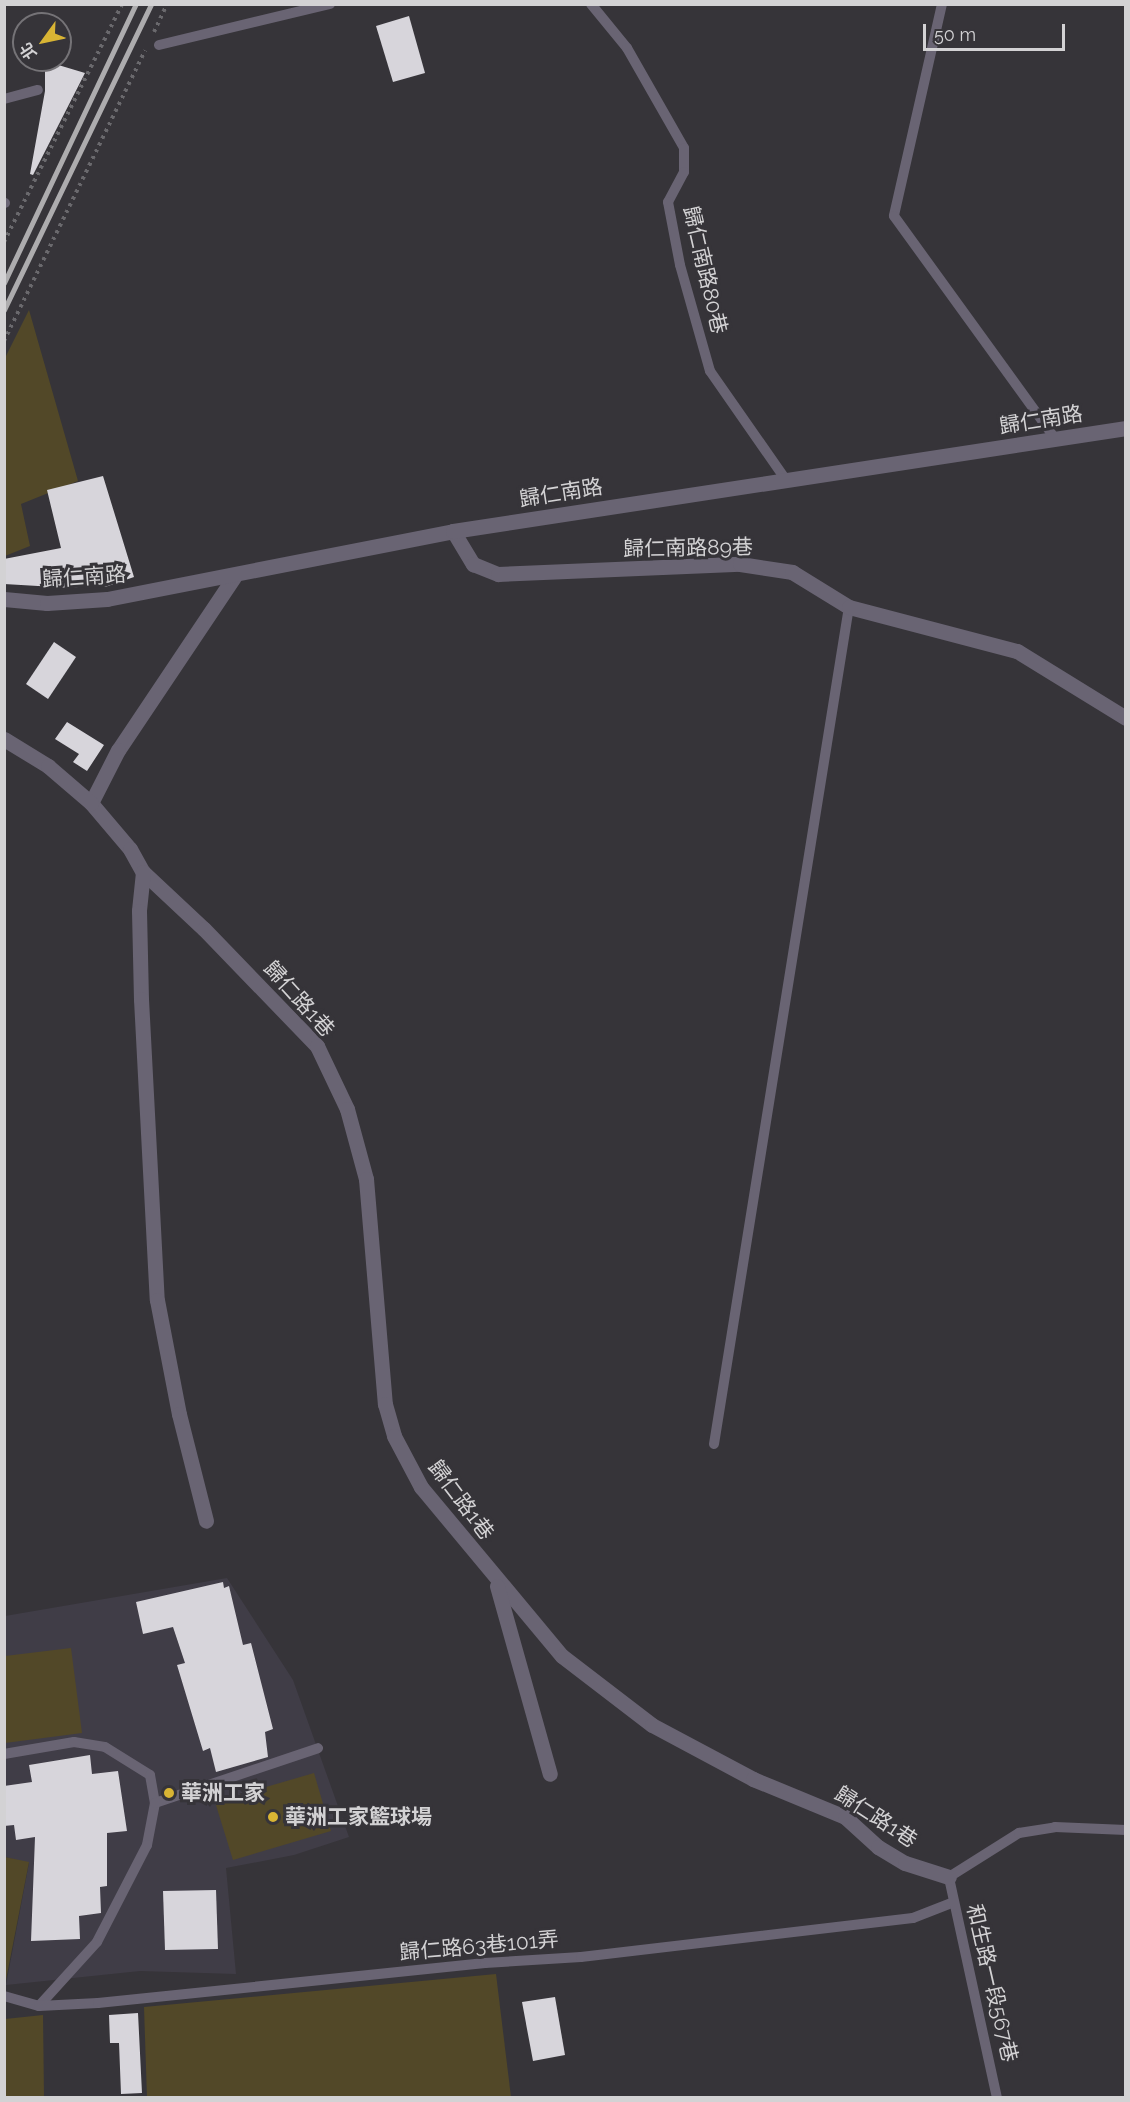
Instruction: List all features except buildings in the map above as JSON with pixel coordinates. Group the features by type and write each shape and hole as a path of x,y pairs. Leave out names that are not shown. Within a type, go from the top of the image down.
{"street":[{"name":"歸仁南路","path":"4,599 47,603 107,599 234,577 453,531 1125,428"},
{"name":"歸仁南路89巷","path":"453,531 473,564 498,574 740,564 792,572 849,607 1017,651 1125,718"},
{"path":"91,803 118,750 234,577"},
{"name":"歸仁路1巷","path":"4,739 48,766 91,803 130,849 143,872 204,929 317,1047 347,1109 366,1179 385,1404 394,1436 421,1487 496,1581 562,1656 652,1725 753,1779 844,1817 878,1847 905,1863 949,1877"},
{"path":"143,872 139,911 141,999 157,1300 179,1414 206,1521"},
{"path":"496,1581 550,1774"}],"lane":[{"path":"154,45 330,4"},
{"name":"歸仁南路80巷","path":"591,4 627,48 684,148 684,172 668,202 680,266 710,371 786,480"},
{"path":"942,4 894,216 1056,440"},
{"path":"4,99 38,90"},
{"path":"714,1444 849,607"},
{"path":"4,1754 74,1742 105,1747 150,1775 155,1803 147,1845 97,1942 39,2006"},
{"path":"155,1803 318,1749"},
{"path":"949,1877 1019,1833 1055,1827 1125,1830"},
{"name":"和生路一段567巷","path":"949,1877 998,2097"},
{"name":"歸仁路63巷101弄","path":"4,1996 39,2006 581,1958 913,1918 954,1902"}],"path":[{"path":"4,243 122,4"},
{"path":"153,34 167,4"},
{"path":"4,341 154,45"}],"shaded area":[{"path":"29,310 78,481 21,504 30,546 5,556 4,360"},
{"name":"華洲工家","path":"227,1578 293,1680 349,1837 294,1855 226,1868 236,1974 140,1971 6,1985 29,1863 5,1857 5,1616"},
{"path":"71,1648 82,1733 5,1743 5,1656"},
{"name":"華洲工家籃球場","path":"314,1773 331,1831 233,1860 215,1802"},
{"path":"5,1857 29,1862 4,1985"},
{"path":"496,1974 511,2097 147,2097 144,2007"},
{"path":"43,2015 44,2097 5,2097 5,2019"}],"railway":[{"path":"4,283 136,4"},
{"path":"4,310 151,4"}],"place":[{"name":"華洲工家","path":"169,1793"},
{"name":"華洲工家籃球場","path":"273,1817"}]}
